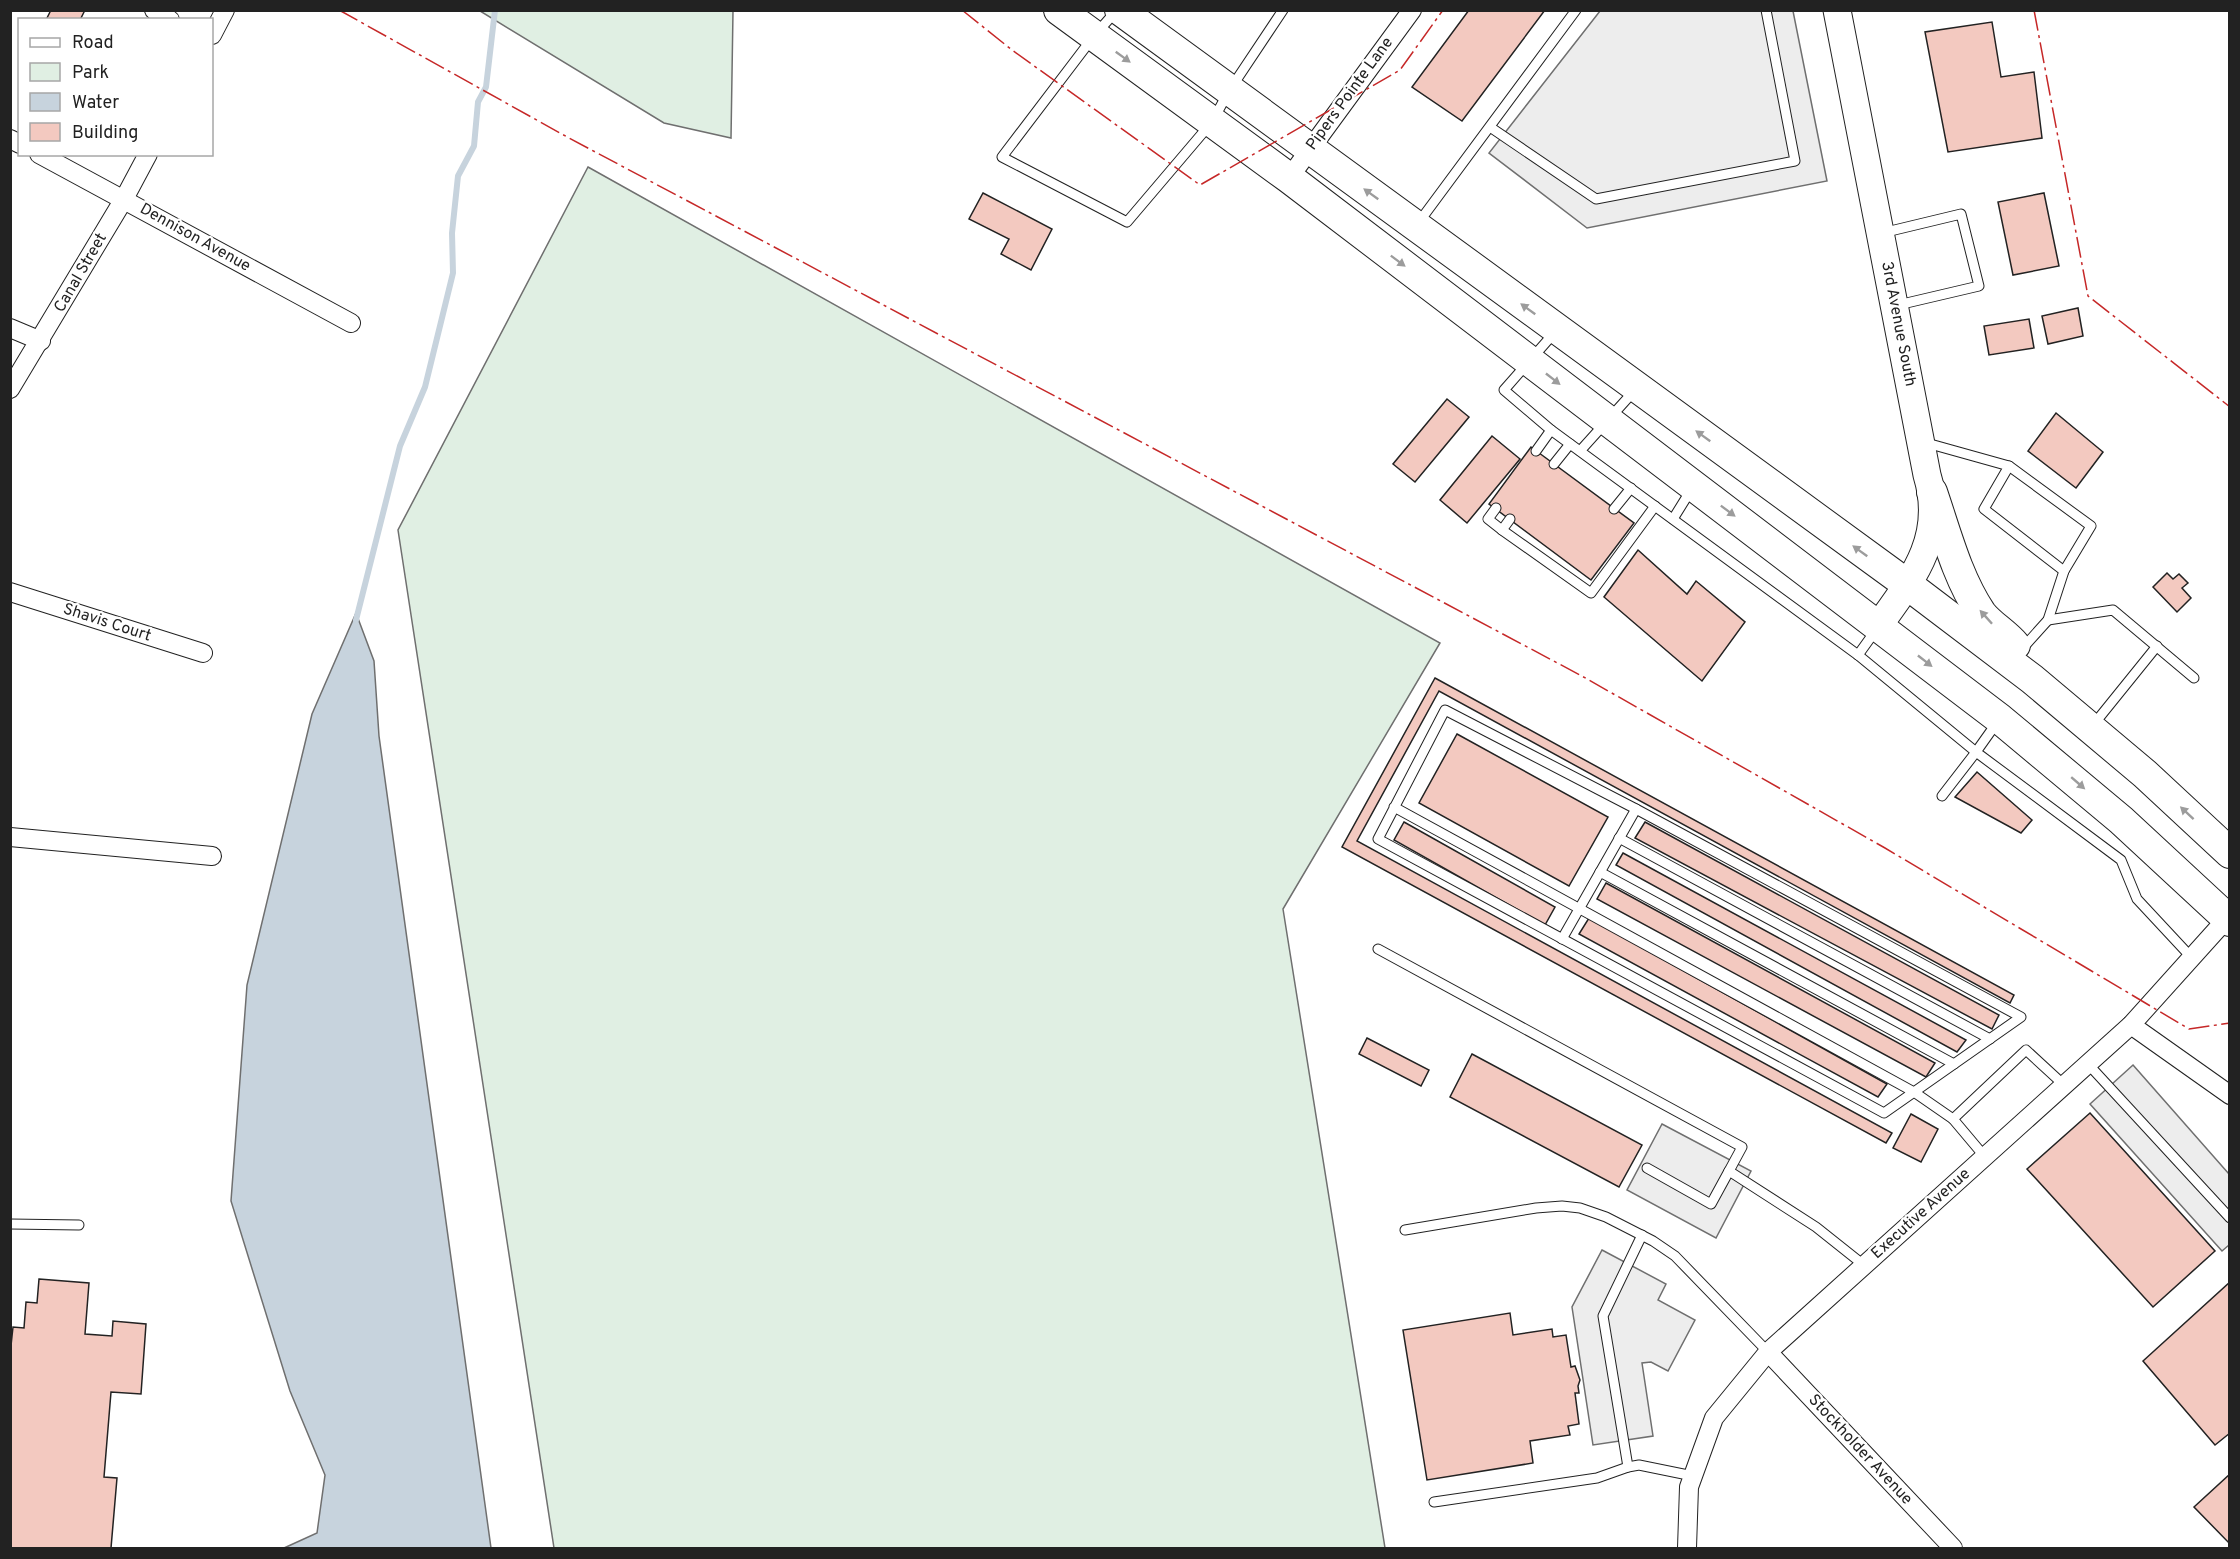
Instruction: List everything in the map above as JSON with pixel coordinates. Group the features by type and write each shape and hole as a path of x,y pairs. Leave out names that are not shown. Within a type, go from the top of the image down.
{"main road":[{"path":"1059,10 1289,178 1879,625 2000,719 2121,820 2229,918"},
{"path":"1118,10 1908,585 2032,679 2145,774 2229,853"},
{"name":"3rd Avenue South","path":"1837,10 1932,492 1933,520 1924,556 1908,585 1879,625"},
{"path":"1932,492 1951,548 1973,598 1983,615 2013,642 2029,665 2032,679"}],"street":[{"path":"153,10 167,18"},
{"path":"213,33 225,10"},
{"name":"Pipers Pointe Lane","path":"1289,178 1412,10"},
{"name":"Dennison Avenue","path":"43,156 351,323"},
{"name":"Canal Street","path":"10,389 124,199 147,156"},
{"path":"10,328 41,340"},
{"name":"Shavis Court","path":"10,592 203,653"},
{"path":"10,837 212,856"},
{"name":"Executive Avenue","path":"1687,1548 1689,1487 1714,1418 1768,1352 2131,1025 2229,918"},
{"path":"2131,1025 2229,1095"},
{"name":"Stockholder Avenue","path":"1768,1352 1953,1548"}],"lane":[{"path":"1118,10 1094,36 1002,157 1127,222 1212,122 1229,91 1283,10"},
{"path":"1416,227 1576,10"},
{"path":"1490,127 1596,199 1795,161 1766,10"},
{"path":"1880,233 1961,214 1979,286 1894,306"},
{"path":"1557,330 1528,360 1504,390 1551,430 1858,655 1977,752 2121,860 2137,899 2192,957"},
{"path":"1581,451 1637,388"},
{"path":"1536,451 1551,430"},
{"path":"1921,442 2009,466 2091,526 2064,572 2048,620 2020,652"},
{"path":"1554,464 1570,444"},
{"path":"2009,466 1984,509 2064,572"},
{"path":"1673,519 1694,485"},
{"path":"1614,509 1631,488"},
{"path":"1496,508 1488,519 1591,593 1655,506"},
{"path":"1502,530 1510,519"},
{"path":"1562,573 1570,563"},
{"path":"2048,620 2113,610 2194,678"},
{"path":"1858,655 1879,625"},
{"path":"2090,728 2157,646"},
{"path":"1445,710 1636,809 2021,1017 1884,1113 1378,839 1445,710"},
{"path":"1942,796 2000,719"},
{"path":"1394,807 1914,1092 1953,1119 1985,1157"},
{"path":"1562,939 1636,809"},
{"path":"1619,838 1990,1040"},
{"path":"1600,872 1954,1064"},
{"path":"1378,949 1742,1147 1711,1204 1647,1168"},
{"path":"1953,1119 2026,1050 2064,1085"},
{"path":"2088,1064 2229,1218"},
{"path":"1729,1171 1816,1227 1864,1266"},
{"path":"1405,1230 1536,1208 1562,1206 1580,1208 1606,1217 1642,1235 1675,1256 1768,1352"},
{"path":"10,1224 79,1224"},
{"path":"1628,1467 1603,1316 1642,1235"},
{"path":"1434,1502 1597,1478 1639,1465 1693,1476"}],"green space":[{"path":"480,11 733,11 731,138 664,123"},
{"path":"588,167 1440,643 1283,909 1385,1548 554,1548 398,530"}],"shaded area":[{"path":"1600,11 1793,11 1827,181 1587,228 1489,153"},
{"path":"2133,1065 2229,1174 2229,1245 2222,1251 2090,1104"},
{"path":"1662,1124 1751,1171 1716,1238 1627,1190"},
{"path":"1602,1250 1666,1284 1658,1300 1695,1320 1668,1371 1651,1362 1642,1363 1653,1436 1593,1445 1572,1307"}],"water":[{"path":"356,613 374,661 379,736 491,1548 284,1548 317,1533 325,1475 290,1391 231,1201 247,985 312,714"}],"building":[{"path":"51,10 85,10 81,18 47,18"},
{"path":"1469,10 1545,10 1462,121 1412,87"},
{"path":"1992,22 2001,77 2034,72 2042,138 1948,152 1925,32"},
{"path":"983,193 1052,229 1031,270 1001,254 1009,239 969,219"},
{"path":"2044,193 2059,266 2013,275 1998,202"},
{"path":"2078,308 2083,336 2048,344 2042,316"},
{"path":"2029,319 2034,348 1989,355 1984,326"},
{"path":"1447,399 1469,417 1415,482 1393,464"},
{"path":"2056,413 2103,452 2076,488 2028,451"},
{"path":"1492,436 1520,459 1467,523 1440,500"},
{"path":"1531,447 1634,523 1591,580 1489,504"},
{"path":"1638,550 1687,594 1696,581 1745,622 1702,681 1604,597"},
{"path":"2167,573 2173,579 2179,574 2188,583 2182,588 2191,598 2177,612 2153,587"},
{"path":"1435,678 2014,995 2010,1003 1439,691 1357,841 1892,1133 1886,1143 1342,847"},
{"path":"1457,734 1608,817 1569,886 1419,803"},
{"path":"1977,772 2032,820 2021,833 1955,797"},
{"path":"1404,822 1555,907 1545,925 1394,840"},
{"path":"1645,822 1999,1015 1992,1029 1635,838"},
{"path":"1623,853 1966,1040 1957,1052 1616,865"},
{"path":"1606,883 1935,1063 1926,1077 1597,899"},
{"path":"1589,918 1887,1084 1878,1097 1579,934"},
{"path":"1367,1038 1429,1070 1421,1086 1359,1054"},
{"path":"1472,1054 1642,1145 1619,1187 1450,1097"},
{"path":"2090,1113 2215,1251 2153,1307 2027,1169"},
{"path":"1911,1114 1938,1129 1921,1162 1893,1148"},
{"path":"39,1279 89,1283 85,1334 112,1336 113,1321 146,1324 141,1394 111,1392 104,1477 117,1478 111,1548 10,1548 10,1355 13,1327 24,1328 26,1302 37,1303"},
{"path":"2230,1282 2230,1433 2215,1445 2143,1361"},
{"path":"1510,1313 1513,1335 1552,1329 1553,1337 1566,1335 1571,1367 1575,1366 1580,1380 1579,1393 1575,1393 1579,1424 1568,1426 1570,1435 1530,1441 1533,1463 1427,1480 1403,1330"},
{"path":"2230,1474 2230,1544 2194,1507"}],"waterway":[{"path":"356,620 400,446 425,387 453,273 452,233 458,176 474,146 478,102 486,87 495,10"}],"power":[{"path":"339,10 569,138 1580,675 1885,848 2189,1029 2230,1023"},
{"path":"962,10 1012,50 1200,185 1400,70 1443,10"},
{"path":"2034,10 2088,296 2230,407"}]}
